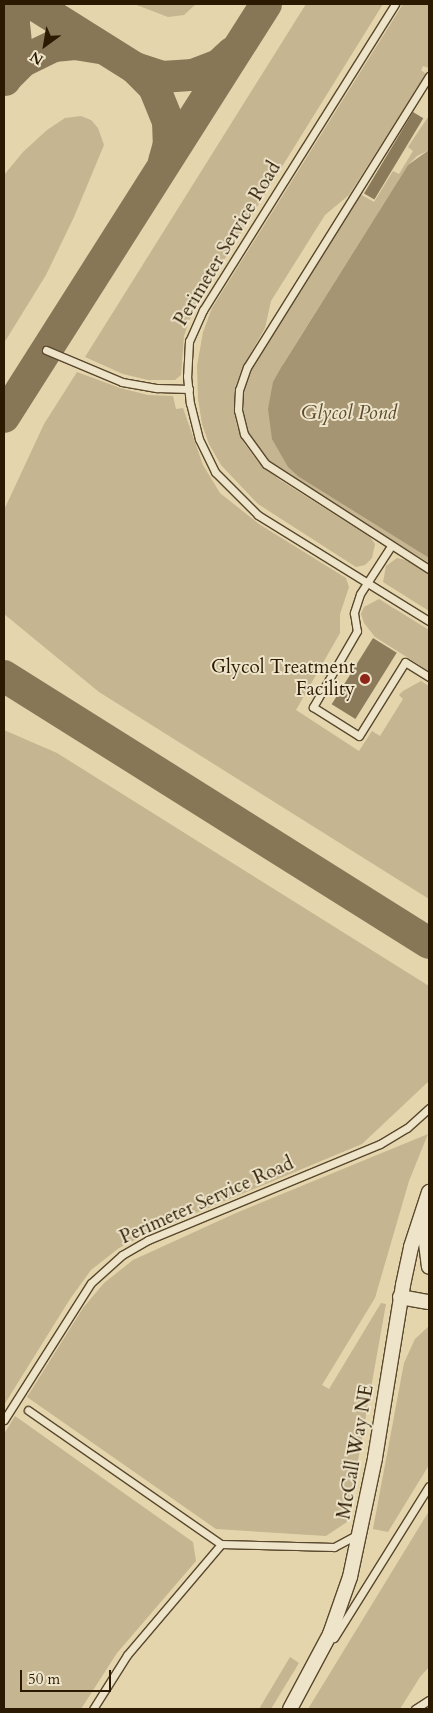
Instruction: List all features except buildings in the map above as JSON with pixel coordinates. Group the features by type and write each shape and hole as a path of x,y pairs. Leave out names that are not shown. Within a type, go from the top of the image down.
{"street":[{"name":"McCall Way NE","path":"290,1709 324,1647 340,1607 361,1533 400,1297 411,1248 429,1192"},
{"path":"422,1214 429,1267"},
{"path":"400,1297 429,1302"}],"lane":[{"name":"Perimeter Service Road","path":"395,4 203,310 189,341 189,389 199,440 215,472 258,515 429,621"},
{"path":"429,77 247,367 238,400 238,410 244,434 266,464 429,569"},
{"path":"46,350 122,382 156,388 189,389"},
{"path":"391,546 367,582 355,606 357,631 313,707 359,736 404,662 429,677"},
{"name":"Perimeter Service Road","path":"4,1420 91,1283 116,1260 148,1240 380,1144 406,1128 429,1108"},
{"path":"28,1410 221,1544 334,1547 361,1533"},
{"path":"302,1689 429,1486"},
{"path":"92,1709 126,1656 221,1544"},
{"path":"415,1709 429,1700"}],"shaded area":[{"path":"134,4 196,4 184,15 168,17"},
{"path":"306,4 383,4 193,310 184,336 181,375 175,380 148,380 123,374 85,357"},
{"path":"403,4 429,4 429,68 423,66 421,70 426,74 349,195 325,215 271,301 265,328 244,365 236,385 234,408 237,426 244,443 258,462 280,480 370,537 375,544 372,558 365,565 356,567 258,504 221,465 209,444 202,424 198,399 197,366 203,332 212,308"},
{"path":"81,116 91,120 98,128 104,145 74,217 46,275 4,343 4,175 23,152 47,130 65,118"},
{"path":"428,117 429,150 417,156 408,165 283,364 299,477 429,558 429,563 293,479 266,459 250,438 243,412 244,389 252,369 360,194 374,202 393,171 399,174 413,151 408,147"},
{"path":"77,372 120,388 148,395 173,396 176,409 183,408 203,465 220,493 259,524 346,578 349,587 340,614 340,633 296,710 359,751 372,731 380,736 403,699 399,695 403,691 421,681 429,686 429,899 99,692 4,614 4,510 44,424"},
{"path":"397,558 410,561 429,573 429,611 383,582 386,566"},
{"path":"379,599 429,630 429,671 375,637 364,623 361,614 364,607"},
{"path":"4,730 57,753 429,986 429,1081 362,1144 148,1233 119,1248 91,1270 70,1299 4,1405"},
{"path":"428,1134 409,1181 375,1298 322,1385 329,1389 381,1303 386,1304 347,1522 326,1536 216,1529 27,1397 83,1308 104,1283 133,1260 236,1213"},
{"path":"429,1326 429,1465 388,1532 373,1529 404,1363 415,1339"},
{"path":"15,1416 193,1542 196,1561 117,1653 81,1709 4,1709 4,1434"},
{"path":"429,1511 429,1667 420,1677 400,1709 308,1709"},
{"path":"290,1657 299,1663 271,1709 259,1709"}],"water":[{"name":"Glycol Pond","path":"429,150 429,558 299,477 288,467 272,439 268,409 273,382 282,366 408,165"}],"taxiway":[{"path":"5,80 11,68 16,43 14,23 8,4"},
{"path":"33,4 135,68 154,87 168,121 169,144 164,161"},
{"path":"4,417 266,4"},
{"path":"6,78 23,61 54,46 75,44 100,48"},
{"path":"135,68 162,77 193,75 219,65 232,53"},
{"path":"4,676 429,943"}],"place":[{"name":"Glycol Treatment Facility","path":"365,679"}]}
